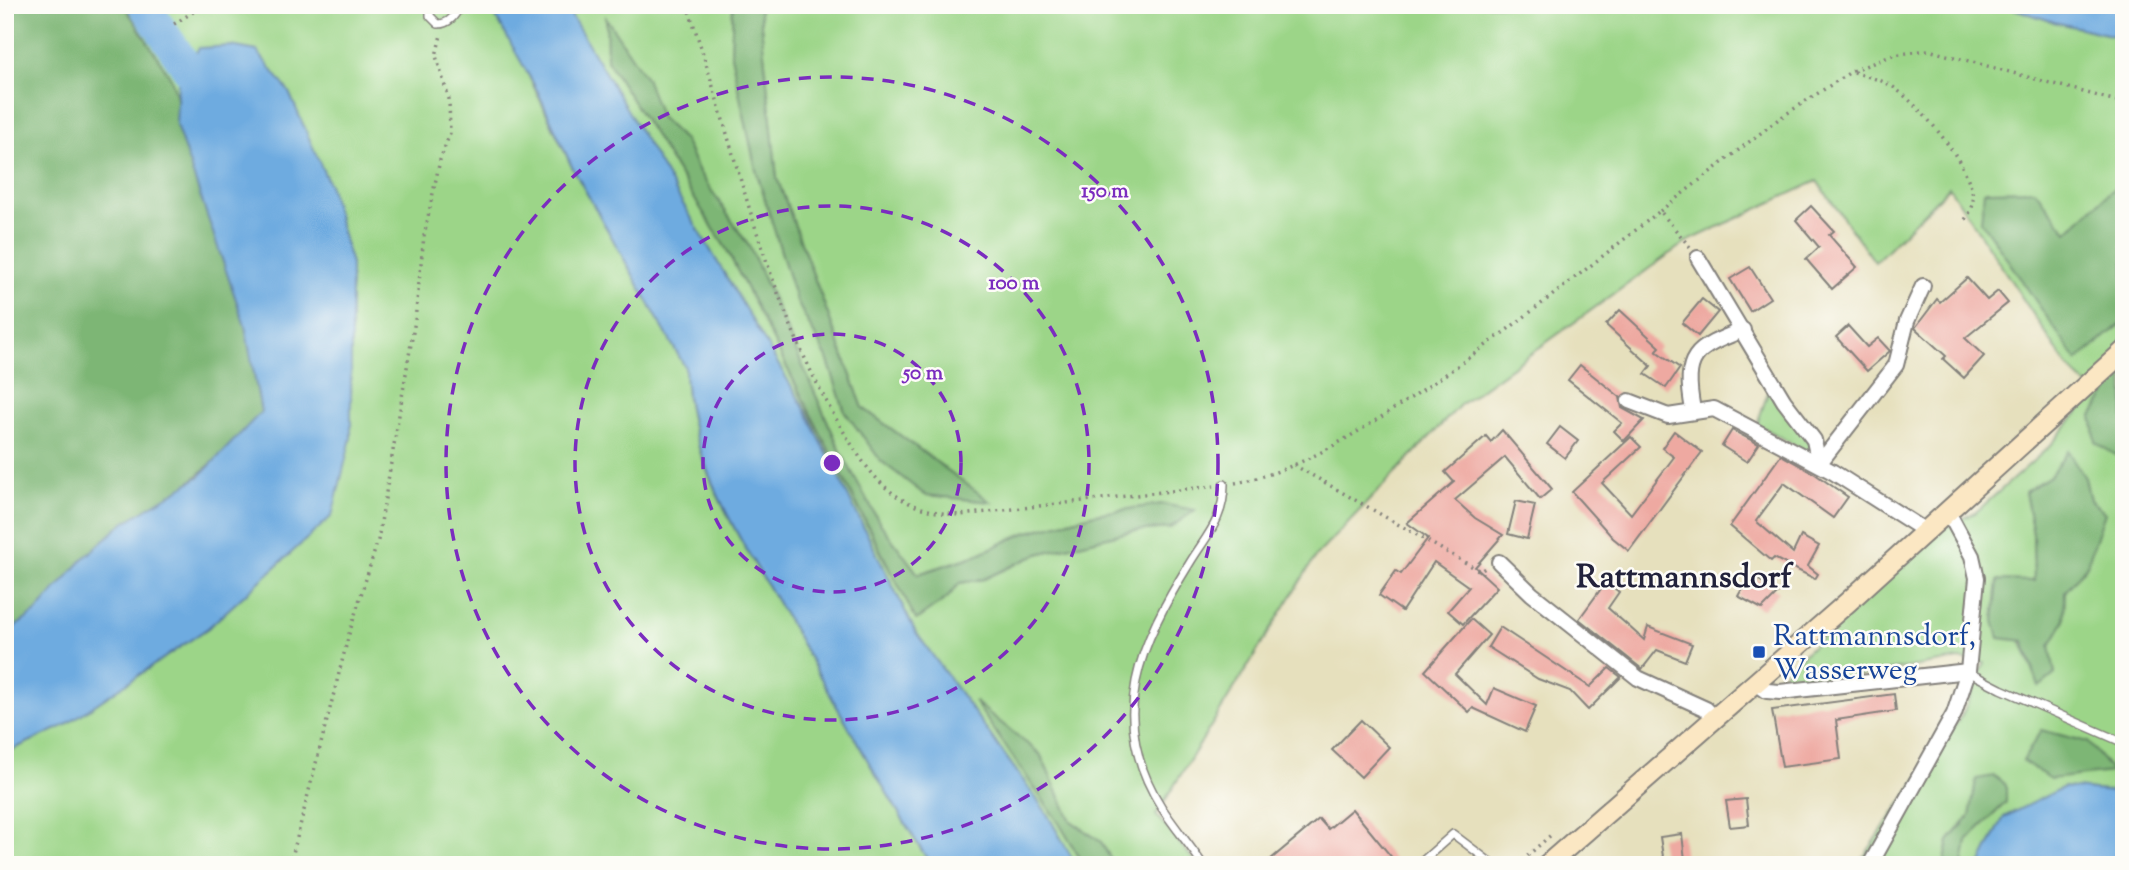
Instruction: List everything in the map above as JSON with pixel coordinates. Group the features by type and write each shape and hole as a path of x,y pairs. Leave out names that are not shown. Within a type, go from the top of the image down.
{"main road":[{"path":"1547,865 1716,719 2124,351"}],"street":[{"path":"1698,258 1784,401 1814,440 1819,464"},
{"path":"1819,464 1896,365 1907,321 1923,286"},
{"path":"1693,410 1688,384 1690,365 1704,345 1743,330"},
{"path":"1629,401 1668,416 1693,410 1714,409 1819,464 1924,530"},
{"path":"1870,865 1954,714 1968,671 1977,578 1972,556 1947,510"},
{"path":"1499,562 1532,594 1639,678 1706,709 1716,719"},
{"path":"1756,683 1767,691 1780,692 1968,671"}],"lane":[{"path":"430,5 430,16 438,24 449,22 461,5"},
{"path":"1202,865 1161,807 1150,785 1140,762 1131,720 1137,668 1159,620 1221,514 1224,484"},
{"path":"1968,671 2001,689 2124,743"},
{"path":"1418,865 1453,834 1494,865"}],"path":[{"path":"174,24 211,5"},
{"path":"687,5 782,306 824,399 865,467 899,498 926,510 961,515 1162,494 1259,478 1294,465 1366,427 1472,358 1780,118 1852,71 1894,55 1928,50 2124,103"},
{"path":"290,865 349,634 378,540 415,320 424,236 440,160 450,133 449,99 436,56 443,24"},
{"path":"1852,71 1889,85 1911,101 1932,124 1970,182 1972,210 1964,221"},
{"path":"1660,211 1698,258"},
{"path":"1294,465 1480,571 1499,562"}],"green space":[{"path":"5,5 124,5 171,78 274,410 5,640"},
{"path":"113,5 495,5 572,167 685,367 688,403 696,438 723,506 931,865 13,865 5,855 5,753 64,726 208,628 331,516 170,114"},
{"path":"563,5 592,5 599,9 600,5 733,5 731,55 756,170 796,300 827,358 845,412 989,501 863,408 777,178 759,5 2003,5 2054,22 2124,38 2124,179 2067,232 2077,360 2124,321 2124,375 2115,380 2121,458 2124,454 2124,793 2064,787 2004,817 1980,865 1963,865 1967,841 2006,802 2005,785 1994,776 1970,816 1949,841 1944,865 1858,865 1962,715 1985,663 1959,659 1813,683 1776,685 1771,680 1782,674 1937,531 1975,513 2050,446 2094,393 2068,367 1949,187 1875,262 1817,181 1686,242 1461,404 1316,556 1156,815 1198,865 1114,865 1101,842 1071,821 1040,754 976,704 1059,823 1084,865 1076,865 1046,812 915,631 806,411","holes":["607,20 645,78 661,118 684,140 699,172 750,248 842,454 879,522 918,574 974,556 1025,533 1095,514 1162,504 1170,528 1132,531 1038,554 984,579 960,583 947,598 891,573 727,250 607,60","2050,476 2085,478 2090,500 2087,565 2064,592 2064,622 2050,646 2055,674 2039,686 1998,581 2034,582 2033,534 2025,492"]},
{"path":"733,5 759,5 777,178 863,408 991,502 925,495 881,461 845,412 827,358 796,300 756,170 731,55"},
{"path":"606,18 646,78 661,118 684,140 699,172 750,248 842,454 879,522 918,574 974,556 1025,533 1095,514 1162,504 1195,510 1170,528 1132,531 1038,554 984,579 960,583 947,598 916,620 727,250 607,60"},
{"path":"2124,179 2124,321 2077,361 1981,221 1984,191 2035,190 2067,232"},
{"path":"2124,375 2124,454 2121,458 2096,443 2092,416 2115,380"},
{"path":"1771,384 1812,446 1807,452 1757,424"},
{"path":"2068,451 2085,478 2090,500 2105,513 2087,565 2065,592 2064,622 2050,646 2055,674 2039,687 2024,641 1999,638 1994,621 1998,580 2034,581 2033,534 2025,492 2050,476"},
{"path":"974,701 1040,754 1071,821 1101,842 1114,865 1084,865 1059,823"},
{"path":"2041,730 2088,742 2113,772 2050,779 2023,761"},
{"path":"1994,776 2006,785 2006,802 1967,841 1963,865 1944,865 1949,841 1970,816 1976,779"}],"water":[{"path":"495,5 565,5 806,411 915,631 1046,812 1076,865 931,865 723,506 696,438 688,403 685,367 572,167 538,92 492,10"},
{"path":"2003,5 2124,5 2124,38 2054,22"},
{"path":"231,46 257,51 289,92 329,184 351,264 351,438 332,516 208,628 64,726 5,753 5,634 36,612 82,560 122,524 200,476 261,412 245,326 176,125 178,80 199,48"},
{"path":"2064,787 2124,793 2124,865 1980,865 2004,817"}],"building":[{"path":"1811,206 1834,231 1829,235 1857,267 1832,289 1806,259 1819,247 1796,220"},
{"path":"1750,267 1770,298 1750,311 1730,279"},
{"path":"1967,278 1987,300 1998,291 2008,303 1965,338 1984,356 1964,378 1943,359 1946,356 1915,328 1937,299 1940,302"},
{"path":"1702,299 1718,312 1698,336 1682,323"},
{"path":"1620,310 1660,347 1656,351 1680,368 1666,388 1645,374 1651,366 1606,325"},
{"path":"1848,326 1867,347 1878,338 1890,351 1867,371 1836,337"},
{"path":"1580,365 1620,397 1622,408 1644,420 1624,441 1614,431 1622,423 1568,380"},
{"path":"1560,427 1578,441 1565,458 1547,444"},
{"path":"1502,430 1552,489 1540,499 1505,457 1455,500 1475,518 1503,535 1475,567 1497,587 1463,624 1448,611 1469,587 1434,562 1402,611 1379,595 1396,571 1401,574 1428,538 1407,523 1454,482 1445,472 1486,436 1491,442"},
{"path":"1732,430 1759,444 1747,462 1722,446"},
{"path":"1674,431 1702,452 1629,551 1613,538 1572,492 1631,437 1641,447 1602,483 1631,514 1674,457 1662,448"},
{"path":"1781,455 1848,497 1833,518 1784,483 1756,521 1793,553 1801,536 1819,546 1808,566 1818,574 1815,579 1774,558 1771,561 1730,526"},
{"path":"1516,501 1535,505 1527,539 1508,534"},
{"path":"1750,575 1779,592 1762,609 1738,596"},
{"path":"1606,582 1619,592 1608,608 1644,640 1648,627 1692,644 1685,661 1657,650 1642,669 1579,619"},
{"path":"1471,619 1489,635 1455,674 1487,705 1494,688 1536,706 1525,732 1473,708 1469,712 1425,671"},
{"path":"1500,627 1590,687 1609,668 1621,677 1588,710 1570,691 1538,679 1488,647"},
{"path":"1894,694 1896,711 1836,720 1841,759 1782,767 1772,710"},
{"path":"1361,720 1389,747 1361,777 1332,750"},
{"path":"1746,799 1749,825 1730,827 1726,801"},
{"path":"1352,809 1398,865 1264,865 1319,819 1328,829"},
{"path":"1682,834 1685,860 1664,863 1660,837"}],"waterway":[{"path":"144,5 210,101"}],"place":[{"name":"Rattmannsdorf, Wasserweg","path":"1759,652"}],"district":[{"name":"Rattmannsdorf","path":"1684,575"}]}
